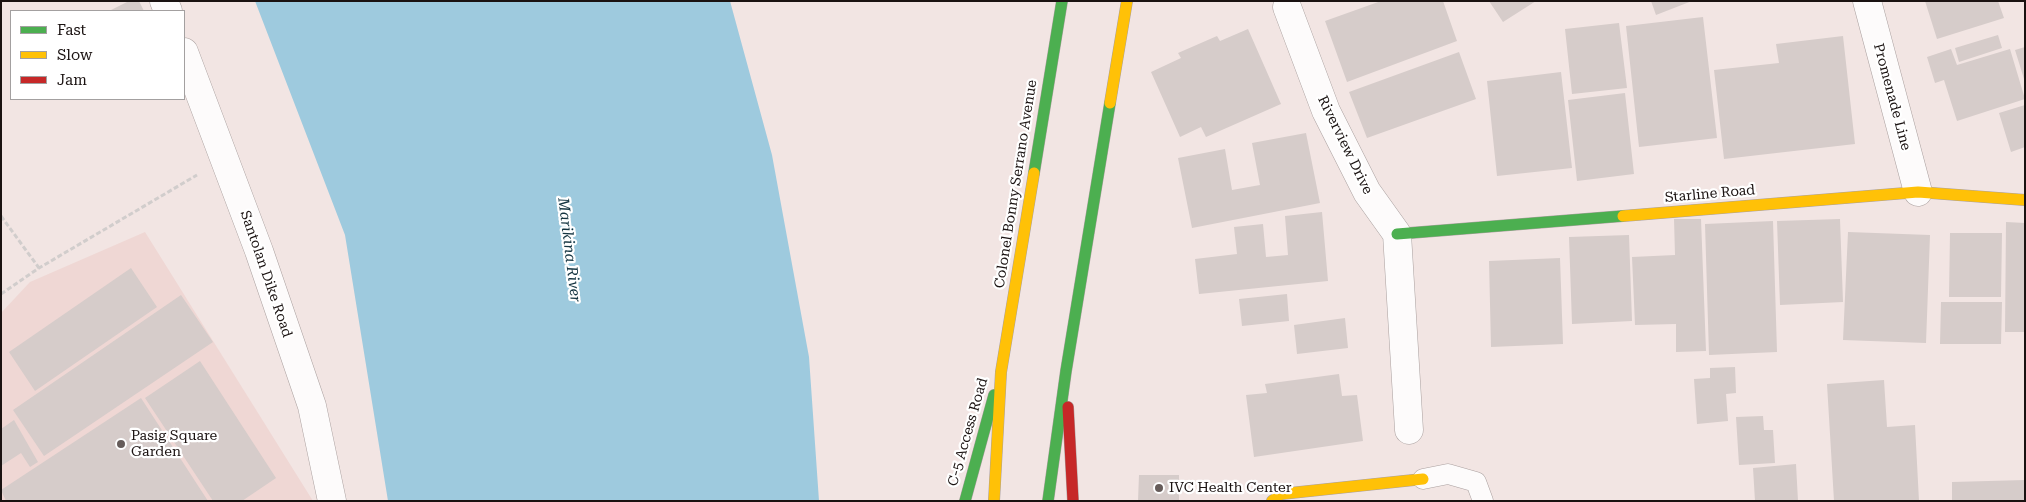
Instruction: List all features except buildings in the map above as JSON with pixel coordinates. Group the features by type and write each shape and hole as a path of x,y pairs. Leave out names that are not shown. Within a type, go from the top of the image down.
{"street":[{"name":"Colonel Bonny Serrano Avenue","path":"1001,372 1062,1"},
{"path":"1048,501 1066,371 1127,1"},
{"name":"Promenade Line","path":"1866,1 1918,192"},
{"name":"Riverview Drive","path":"1287,7 1326,111 1367,192 1397,234"},
{"name":"Santolan Dike Road","path":"185,55 225,158 312,406 332,501"},
{"name":"Starline Road","path":"1397,234 1918,192 2025,200"},
{"path":"1397,234 1409,430"},
{"path":"1066,371 1072,501"},
{"name":"C-5 Access Road","path":"965,501 1001,372"},
{"path":"994,501 1001,372"},
{"path":"1276,497 1423,480"}],"lane":[{"path":"1423,480 1448,474 1476,482 1482,501"}],"path":[{"path":"1,294 39,268 225,158"},
{"path":"1,216 39,268"}],"shaded area":[{"path":"145,232 313,501 1,501 1,313 30,282"}],"water":[{"name":"Marikina River","path":"255,1 730,1 772,155 809,357 819,501 388,501 345,235"}],"traffic: fast":[{"path":"1034,173 1062,1"},
{"path":"1048,501 1066,371 1110,103"},
{"path":"1397,234 1623,216"},
{"path":"965,501 994,395"}],"traffic: slow":[{"path":"1110,103 1127,1"},
{"path":"994,501 1001,372 1034,173"},
{"path":"1623,216 1918,192 2025,200"},
{"path":"1272,501 1281,494 1423,479"}],"traffic: jam":[{"path":"1068,407 1073,501"}],"place":[{"name":"Pasig Square Garden","path":"121,444"},
{"name":"IVC Health Center","path":"1159,488"}]}
